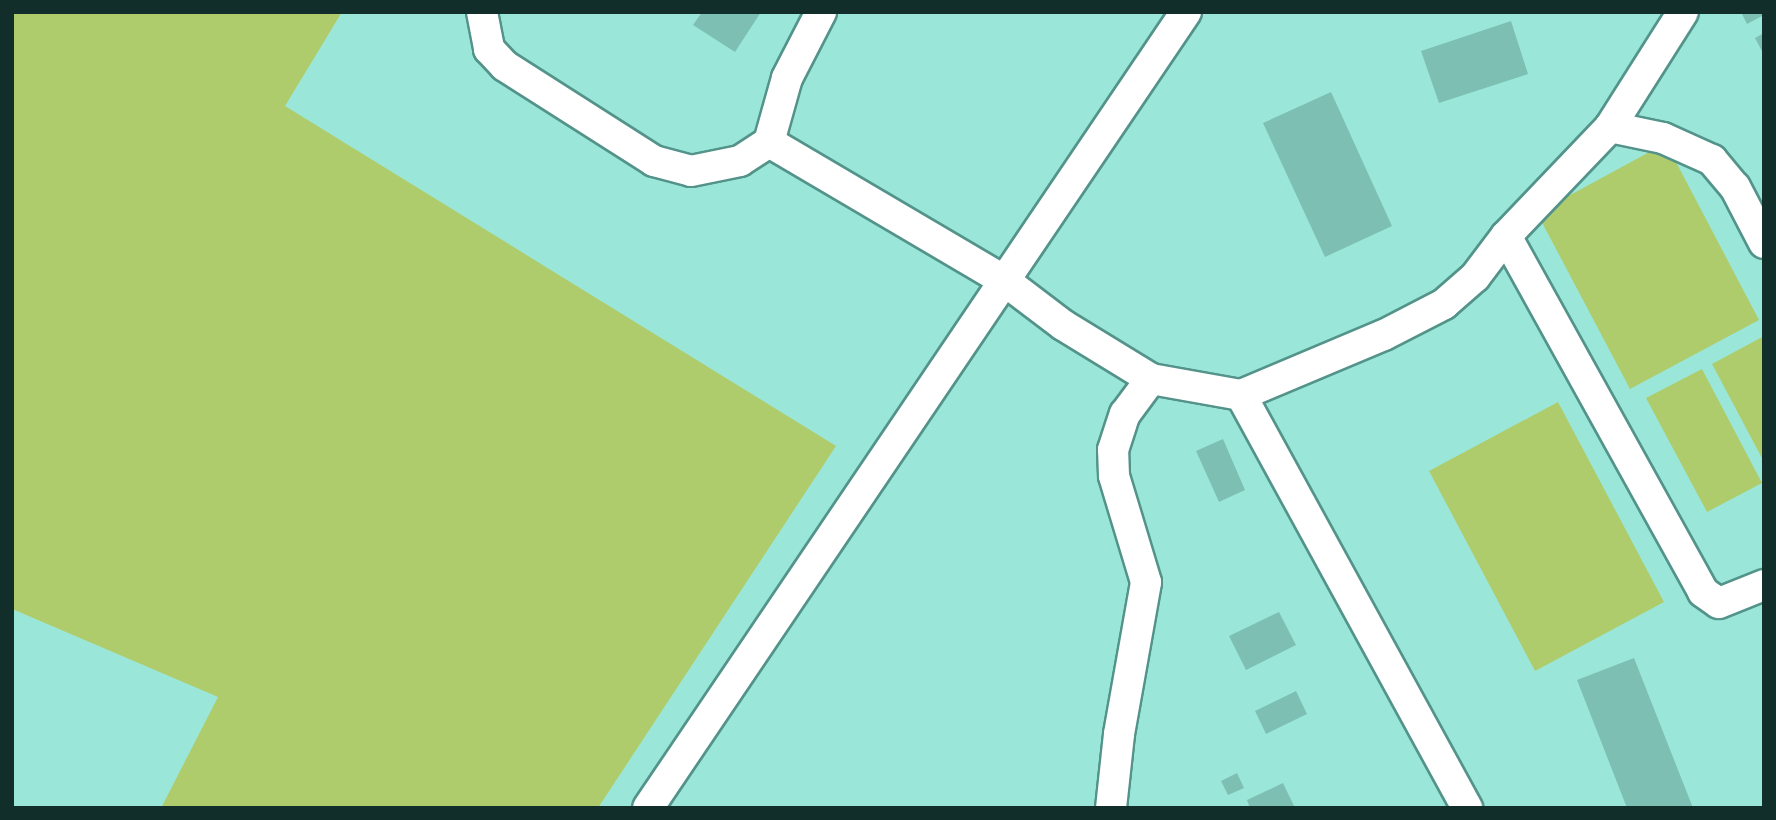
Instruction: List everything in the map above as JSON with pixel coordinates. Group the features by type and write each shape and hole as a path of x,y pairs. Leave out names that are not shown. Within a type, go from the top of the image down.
{"street":[{"path":"482,12 489,49 505,66 654,161 691,171 715,170 740,161 769,142 787,79 821,12"},
{"path":"648,808 1186,12"},
{"path":"769,142 1005,281 1063,325 1151,379 1241,395 1384,335 1444,304 1475,277 1506,236 1610,127 1683,12"},
{"path":"1610,127 1662,138 1712,160 1735,187 1764,243"},
{"path":"1506,236 1703,592 1719,603 1764,585"},
{"path":"1111,808 1146,582 1114,477 1113,450 1125,414 1151,379"},
{"path":"1241,395 1467,808"}],"shaded area":[{"path":"342,12 1764,12 1764,808 598,808 835,446 284,106"},
{"path":"12,609 219,697 161,808 12,808"}],"green space":[{"path":"12,12 342,12 285,106 836,446 598,808 161,808 218,697 12,609"},
{"path":"1666,143 1759,320 1630,389 1537,213"},
{"path":"1764,336 1764,462 1712,364"},
{"path":"1702,369 1762,483 1707,512 1646,398"},
{"path":"1558,402 1664,602 1535,671 1429,471"}],"building":[{"path":"702,12 761,12 735,52 693,25"},
{"path":"1741,12 1764,12 1764,15 1747,24"},
{"path":"1511,21 1528,74 1439,103 1421,51"},
{"path":"1764,33 1764,55 1755,38"},
{"path":"1331,92 1392,226 1325,257 1263,123"},
{"path":"1223,439 1245,490 1219,502 1196,451"},
{"path":"1279,612 1296,645 1246,670 1229,636"},
{"path":"1634,658 1693,808 1627,808 1577,680"},
{"path":"1296,691 1307,714 1266,734 1255,711"},
{"path":"1237,773 1244,788 1228,795 1221,781"},
{"path":"1283,783 1295,808 1250,808 1247,800"}]}
